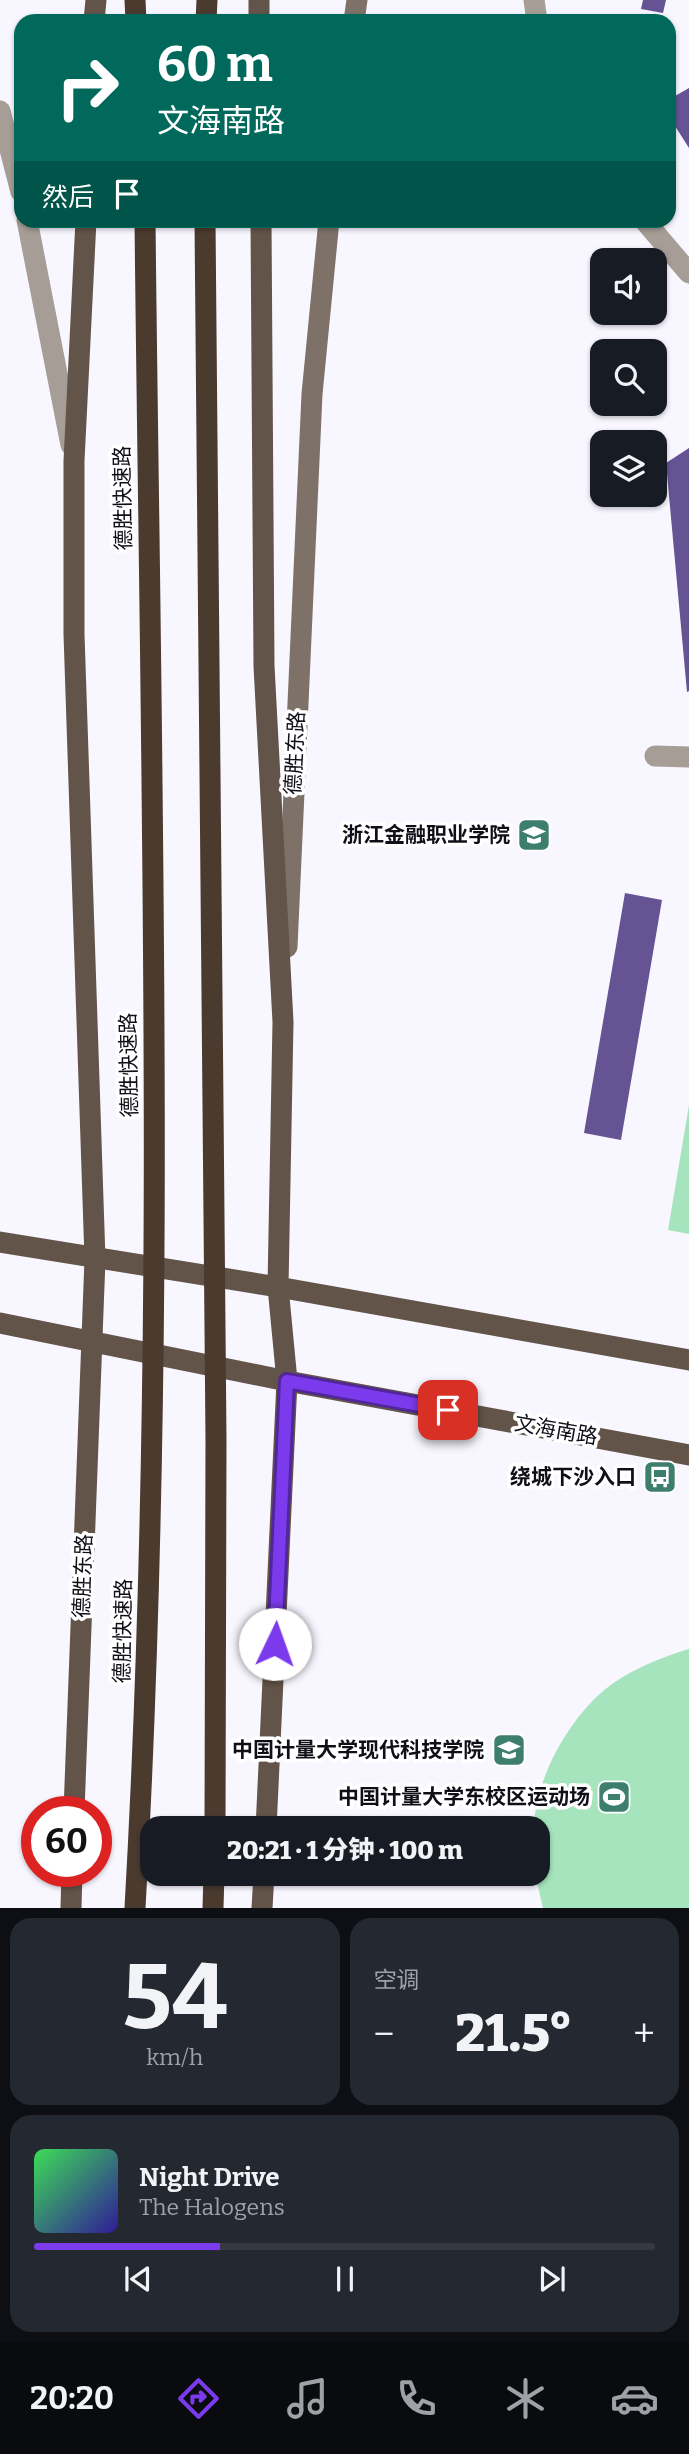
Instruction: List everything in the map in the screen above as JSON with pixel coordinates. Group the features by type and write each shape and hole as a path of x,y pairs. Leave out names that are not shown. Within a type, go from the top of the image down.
{"highway":[{"name":"德胜快速路","path":"135,1908 146,1714 155,1218 145,228"},
{"path":"205,228 216,1452 215,1816"},
{"path":"213,1908 214,1886"}],"main road":[{"name":"德胜东路","path":"75,1796 95,1259 74,634 74,461 86,228"},
{"path":"261,228 264,666 283,1023"},
{"name":"德胜东路","path":"287,1381 278,1287 283,1023 312,394 328,228"},
{"path":"0,1242 278,1287 689,1360"},
{"name":"文海南路","path":"0,1323 287,1381 689,1455"},
{"path":"267,1816 287,1381"},
{"path":"262,1908 263,1886"},
{"path":"71,1908 72,1887"}],"street":[{"path":"0,111 14,165"},
{"path":"29,228 74,461"},
{"path":"650,228 689,273"},
{"path":"655,756 689,757"}],"green space":[{"path":"689,1105 689,1234 668,1230"},
{"name":"中国计量大学东校区运动场","path":"689,1649 689,1908 543,1908 538,1886 550,1886 550,1816 535,1816 541,1788 559,1747 571,1727 599,1694 633,1671"}],"building":[{"path":"643,0 666,0 663,13 641,9"},
{"path":"689,88 689,148 676,128 676,95"},
{"path":"689,448 687,692 667,474 667,462"},
{"path":"625,893 662,900 621,1140 584,1133"}],"place":[{"name":"浙江金融职业学院","path":"534,835"},
{"name":"绕城下沙入口","path":"660,1477"},
{"name":"中国计量大学现代科技学院","path":"509,1750"},
{"name":"中国计量大学东校区运动场","path":"614,1797"}],"route":[{"path":"275,1644 287,1381 448,1410"}]}
